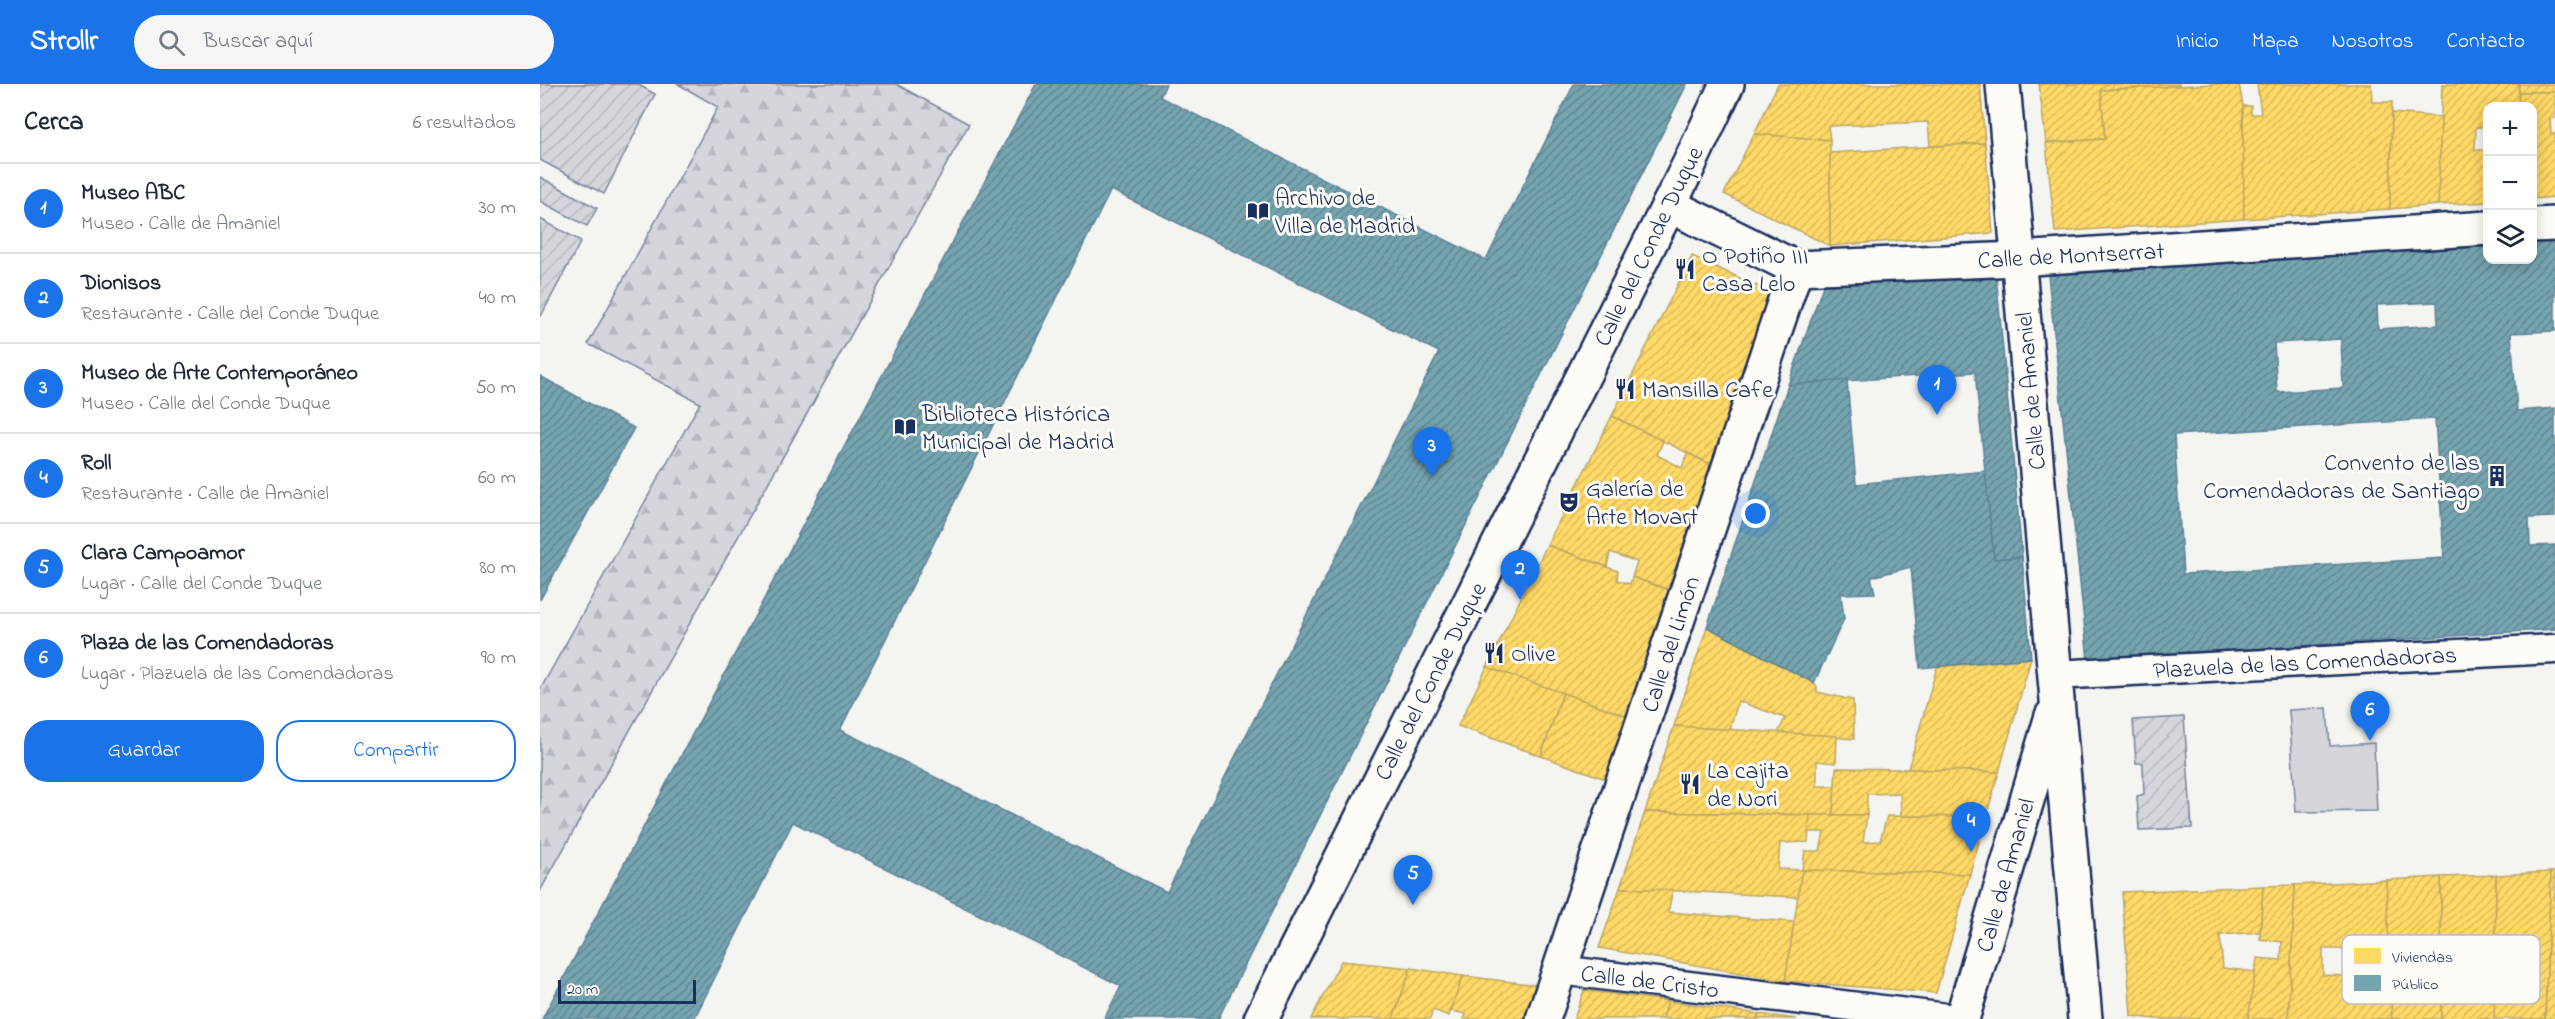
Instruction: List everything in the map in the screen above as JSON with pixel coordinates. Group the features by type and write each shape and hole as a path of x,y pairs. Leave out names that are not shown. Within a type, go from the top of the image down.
{"street":[{"name":"Calle del Conde Duque","path":"1260,1019 1669,205 1727,84"},
{"name":"Calle de Amaniel","path":"2002,84 2085,1019"},
{"name":"Calle de Montserrat","path":"1669,205 1796,268 2018,259 2483,228"},
{"path":"2537,225 2555,224"},
{"name":"Calle del Limón","path":"1543,1019 1796,268"},
{"name":"Plazuela de las Comendadoras","path":"2056,686 2555,649"},
{"name":"Calle de Amaniel","path":"1962,1019 2056,686"},
{"name":"Calle de Cristo","path":"1560,970 1955,1019"}],"green space":[{"path":"540,84 637,84 655,94 604,194 540,160"},
{"path":"678,84 896,84 969,124 540,891 540,690 700,403 588,344 718,107"},
{"path":"540,177 597,208 587,226 540,201"},
{"path":"540,219 581,241 541,316 540,316"},
{"path":"2327,708 2330,746 2374,743 2377,811 2296,812 2289,710"},
{"path":"2184,717 2192,828 2139,830 2137,796 2144,794 2143,763 2136,763 2133,720"}],"building: Viviendas":[{"path":"1778,84 1980,84 1985,143 1930,146 1928,122 1828,126 1830,140 1754,134"},
{"path":"2039,84 2179,84 2179,87 2101,90 2105,139 2046,143"},
{"path":"2239,84 2243,106 2244,219 2055,232 2046,143 2105,139 2101,90"},
{"path":"2257,84 2371,84 2372,102 2392,102 2390,209 2244,219 2243,106 2251,106 2251,114 2261,114"},
{"path":"2442,84 2519,84 2518,102 2483,102 2483,127 2476,127 2475,150 2483,150 2483,202 2438,205"},
{"path":"2519,84 2555,84 2555,92 2519,92"},
{"path":"2519,92 2555,92 2555,118 2550,119 2551,134 2555,134 2555,197 2537,199 2537,102 2518,102"},
{"path":"2392,113 2441,117 2438,205 2390,209"},
{"path":"1754,134 1830,140 1830,246 1724,194"},
{"path":"1985,143 1993,233 1830,246 1830,153"},
{"path":"1692,256 1770,292 1712,465 1612,416"},
{"path":"1612,416 1663,441 1657,455 1682,468 1687,453 1712,465 1669,590 1632,577 1637,562 1610,552 1607,567 1547,545"},
{"path":"1547,545 1618,571 1617,580 1630,584 1632,577 1669,590 1627,716 1487,667"},
{"path":"1707,627 1814,683 1817,686 1817,692 1853,700 1854,739 1778,733 1785,718 1738,701 1730,730 1674,726"},
{"path":"2031,658 1999,772 1908,769 1937,667"},
{"path":"1487,667 1563,693 1541,756 1458,726"},
{"path":"1563,693 1627,716 1606,779 1541,756"},
{"path":"1674,726 1837,736 1836,763 1817,761 1817,786 1835,786 1833,815 1645,812"},
{"path":"1836,768 1999,772 1986,817 1901,816 1900,793 1867,794 1867,815 1833,815"},
{"path":"1645,812 1810,815 1808,842 1780,843 1778,869 1802,870 1798,897 1620,888"},
{"path":"1810,815 1867,815 1863,842 1880,841 1887,816 1986,817 1970,874 1802,870 1805,851 1820,851 1824,832 1808,832"},
{"path":"1802,870 1970,874 1936,993 1785,981"},
{"path":"2551,872 2545,1019 2494,1019 2494,1004 2540,1004 2540,935 2495,935 2496,875"},
{"path":"2551,872 2555,872 2555,1019 2545,1019"},
{"path":"2496,875 2495,935 2441,935 2441,877"},
{"path":"2441,877 2441,935 2388,935 2386,880"},
{"path":"2386,880 2388,935 2342,935 2342,949 2323,949 2323,975 2342,976 2342,1004 2391,1004 2392,1019 2288,1019 2295,885"},
{"path":"2295,885 2288,1019 2248,1019 2257,958 2281,960 2282,942 2260,939 2263,886"},
{"path":"2263,886 2260,932 2220,935 2223,968 2255,972 2248,1019 2155,1019 2131,1016 2122,892"},
{"path":"1620,888 1673,890 1668,912 1794,922 1785,981 1599,948"},
{"path":"1341,961 1411,968 1393,1019 1311,1019"},
{"path":"1411,968 1463,976 1449,1016 1433,1010 1430,1019 1393,1019"},
{"path":"1463,976 1537,985 1526,1019 1464,1019 1466,1014 1451,1011"},
{"path":"1584,990 1668,1001 1663,1019 1574,1019"},
{"path":"1668,1001 1759,1014 1757,1019 1663,1019"},
{"path":"2391,1004 2441,1004 2441,1019 2392,1019"},
{"path":"2441,1004 2494,1004 2494,1019 2441,1019"},
{"path":"1759,1014 1797,1019 1757,1019"}],"building: Público":[{"path":"1036,84 1166,84 1160,97 1486,260 1574,84 1687,84 1218,1019 1104,1019 1121,986 793,822 694,1019 542,1019","holes":["1111,190 1439,352 1167,892 840,730"]},
{"name":"Convento de las Comendadoras de Santiago","path":"2555,242 2555,331 2511,333 2517,411 2555,408 2555,517 2529,518 2530,546 2555,545 2555,629 2088,660 2048,275 2483,246 2483,264 2537,264 2537,243","holes":["2437,302 2438,325 2378,329 2377,305","2341,339 2343,388 2277,392 2274,343","2435,419 2444,558 2183,574 2174,435"]},
{"path":"1996,274 2022,557 1994,559 1975,372 1788,385 1824,283"},
{"path":"540,376 634,428 540,600"},
{"path":"1847,380 1856,484 1985,471 1994,559 2022,557 2031,658 1920,668 1911,567 1871,577 1875,593 1841,594 1844,619 1814,683 1707,627 1788,385"}],"place":[{"name":"Archivo de Villa de Madrid","path":"1258,211"},
{"name":"O Potiño III Casa Lelo","path":"1685,269"},
{"name":"Mansilla Cafe","path":"1625,389"},
{"name":"Museo ABC","path":"1937,415"},
{"name":"Biblioteca Histórica Municipal de Madrid","path":"905,427"},
{"name":"Convento de las Comendadoras de Santiago","path":"2497,476"},
{"name":"Museo de Arte Contemporáneo","path":"1432,477"},
{"name":"Galería de Arte Movart","path":"1569,502"},
{"name":"Dionisos","path":"1520,600"},
{"name":"Olive","path":"1494,653"},
{"name":"Plaza de las Comendadoras","path":"2370,741"},
{"name":"La cajita de Nori","path":"1690,784"},
{"name":"Roll","path":"1971,852"},
{"name":"Clara Campoamor","path":"1413,905"}]}
